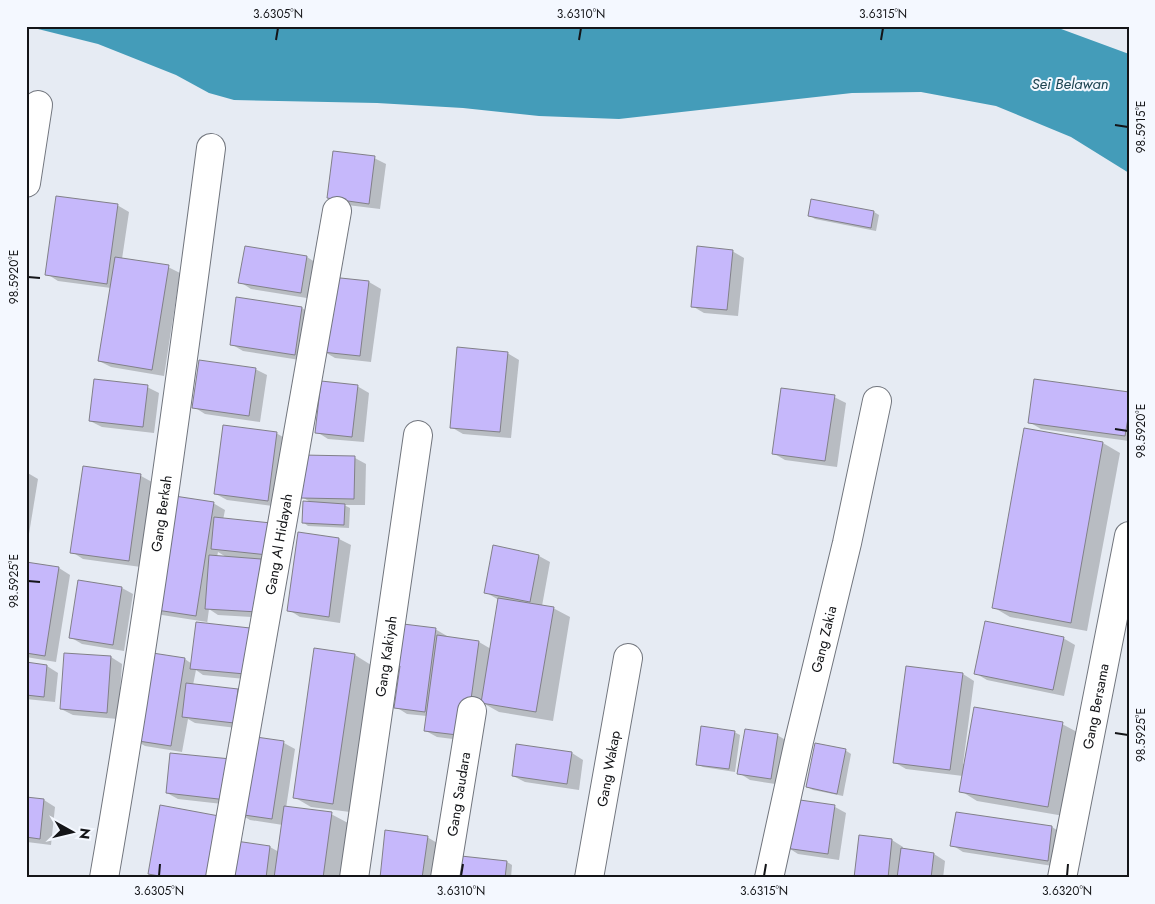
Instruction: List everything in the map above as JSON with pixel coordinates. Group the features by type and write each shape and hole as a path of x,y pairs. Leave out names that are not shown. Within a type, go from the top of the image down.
{"street":[{"path":"26,183 38,105"},
{"name":"Gang Berkah","path":"104,878 170,457 211,148"},
{"name":"Gang Al Hidayah","path":"220,878 338,211"},
{"name":"Gang Zakia","path":"769,878 799,741 847,543 877,401"},
{"name":"Gang Kakiyah","path":"354,878 418,436"},
{"name":"Gang Bersama","path":"1062,878 1129,536"},
{"name":"Gang Wakap","path":"589,878 628,658"},
{"name":"Gang Saudara","path":"445,878 472,711"}],"water":[{"name":"Sei Belawan","path":"26,26 1053,26 1129,54 1129,173 1071,137 996,106 921,92 852,93 619,119 539,116 463,108 377,103 234,100 209,93 176,75 98,44"}],"building":[{"path":"333,151 375,156 369,204 327,198"},
{"path":"56,196 118,204 107,284 45,275"},
{"path":"811,199 874,211 871,228 808,216"},
{"path":"245,246 307,256 301,293 238,283"},
{"path":"697,246 733,250 727,310 691,307"},
{"path":"115,257 169,265 152,370 98,361"},
{"path":"331,277 369,281 360,356 322,352"},
{"path":"236,297 302,307 295,355 230,345"},
{"path":"457,347 508,352 500,432 450,428"},
{"path":"199,360 256,368 249,416 192,408"},
{"path":"94,379 148,385 143,427 89,421"},
{"path":"1034,379 1129,392 1129,412 1125,436 1028,423"},
{"path":"321,381 358,385 352,437 315,433"},
{"path":"781,388 835,395 825,461 772,454"},
{"path":"223,425 277,432 268,501 214,494"},
{"path":"1024,428 1103,442 1071,623 992,608"},
{"path":"302,455 355,456 354,499 301,498"},
{"path":"83,466 141,474 129,561 70,553"},
{"path":"168,495 214,502 196,616 150,609"},
{"path":"303,501 345,504 344,525 302,523"},
{"path":"214,517 271,523 268,555 211,549"},
{"path":"298,532 339,538 329,617 287,611"},
{"path":"493,545 539,555 530,602 484,593"},
{"path":"209,555 261,559 258,612 205,609"},
{"path":"26,562 59,567 45,656 26,653"},
{"path":"78,580 122,587 113,645 69,638"},
{"path":"498,598 554,607 536,712 481,703"},
{"path":"985,621 1064,637 1053,690 974,674"},
{"path":"196,622 250,628 245,674 190,669"},
{"path":"395,623 436,628 425,712 394,708 400,666 389,664"},
{"path":"437,635 479,641 466,736 424,731"},
{"path":"314,648 355,654 333,804 293,798"},
{"path":"146,652 185,658 171,746 132,740"},
{"path":"64,653 111,656 107,713 60,709"},
{"path":"26,662 47,665 44,697 26,695"},
{"path":"906,666 963,673 950,770 893,763"},
{"path":"186,683 238,689 234,723 182,717"},
{"path":"974,707 1063,722 1048,807 959,792"},
{"path":"701,726 735,731 729,769 696,765"},
{"path":"745,729 778,734 771,779 737,774"},
{"path":"249,736 284,741 272,819 237,814"},
{"path":"815,743 846,749 837,794 806,787"},
{"path":"516,744 572,752 567,784 512,776"},
{"path":"170,753 231,759 227,800 166,793"},
{"path":"26,797 44,799 40,839 26,837"},
{"path":"793,799 835,805 828,854 785,848"},
{"path":"160,805 219,816 209,878 171,878 148,874"},
{"path":"284,806 332,812 323,878 274,878"},
{"path":"956,812 1052,826 1048,861 950,846"},
{"path":"385,830 428,836 422,878 380,878"},
{"path":"859,835 892,839 888,878 854,878"},
{"path":"229,840 270,846 266,878 223,878"},
{"path":"901,848 934,853 931,878 897,878"},
{"path":"461,856 507,861 505,878 459,878"}]}
